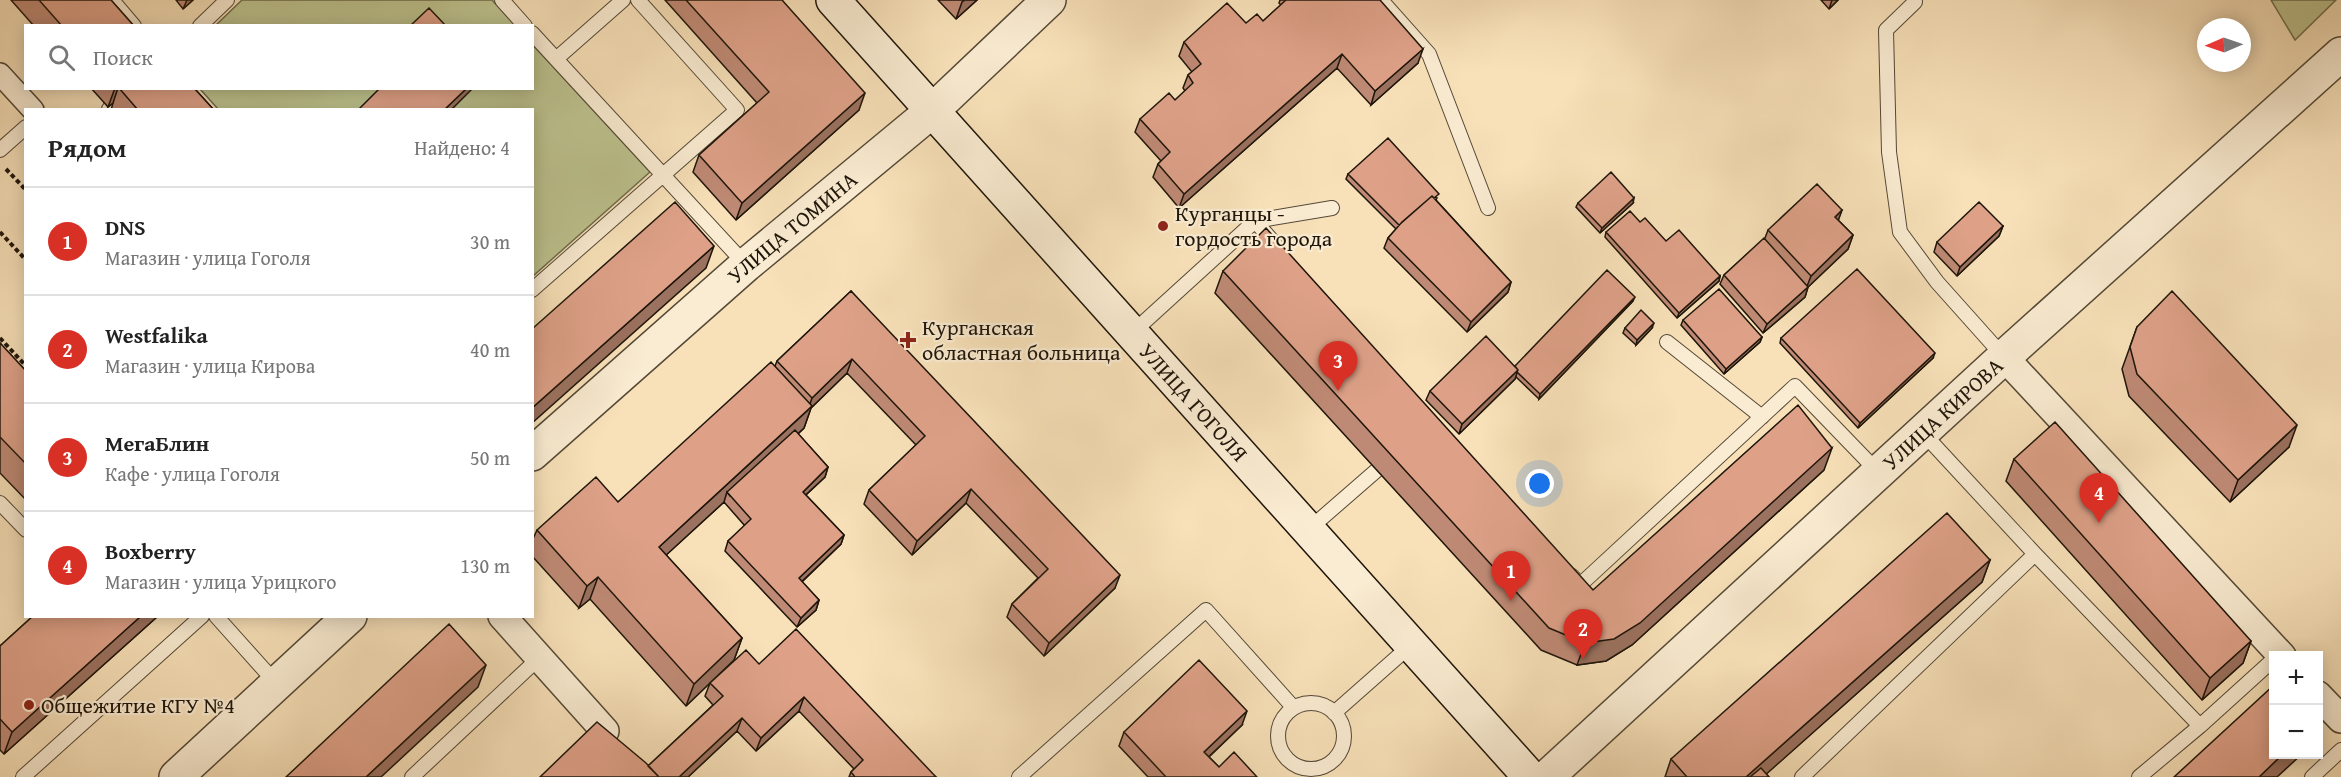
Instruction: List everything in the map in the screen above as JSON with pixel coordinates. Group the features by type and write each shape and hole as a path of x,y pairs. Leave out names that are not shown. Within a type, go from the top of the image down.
{"street":[{"name":"УЛИЦА ГОГОЛЯ","path":"833,0 1530,777"},
{"name":"УЛИЦА ТОМИНА","path":"534,452 746,265 932,111 1049,0"},
{"name":"УЛИЦА КИРОВА","path":"1547,777 2004,357 2341,54"},
{"path":"0,74 31,108"},
{"path":"2004,357 2273,651"},
{"path":"176,777 348,618"},
{"path":"504,618 608,734"},
{"path":"2323,699 2341,719"}],"lane":[{"path":"112,0 132,24"},
{"path":"202,24 227,0"},
{"path":"502,0 523,24"},
{"path":"556,59 623,0"},
{"path":"534,288 736,110 638,0"},
{"path":"1381,0 1429,54 1488,208"},
{"path":"1916,2 1886,30 1889,152 1900,232 1937,282 2004,357"},
{"path":"534,35 746,265"},
{"path":"0,150 24,130"},
{"path":"1131,333 1255,221 1332,208"},
{"path":"1255,221 1285,256"},
{"path":"1667,342 1762,417"},
{"path":"1564,568 1580,585 1796,386 1879,473"},
{"path":"1922,432 2200,726"},
{"path":"1308,530 1377,470"},
{"path":"0,503 24,528"},
{"path":"1802,777 2035,554"},
{"path":"1019,777 1206,610 1293,707"},
{"path":"23,777 200,618"},
{"path":"218,618 276,683"},
{"path":"1334,714 1411,645"},
{"path":"412,777 540,658"},
{"path":"2139,777 2269,664"},
{"path":"1310,702 1326,706 1339,718 1344,735 1341,752 1329,764 1312,770 1295,765 1282,754 1277,737 1281,720 1293,707 1310,702"},
{"path":"2312,777 2341,750"}],"path":[{"path":"0,162 24,188"},
{"path":"0,232 24,258"},
{"path":"0,338 24,364"}],"green space":[{"path":"242,0 492,0 514,24 217,24"},
{"path":"2271,0 2336,0 2295,40"},
{"path":"534,46 650,172 534,275 534,108 217,108 201,90 534,90"}],"building":[{"path":"39,0 111,0 132,24 60,24"},
{"path":"686,0 782,0 865,93 742,203 699,155 769,92"},
{"path":"1286,0 1380,0 1423,49 1375,91 1342,54 1184,194 1158,164 1170,152 1140,119 1169,93 1175,100 1193,83 1188,75 1201,64 1184,42 1227,3 1246,23 1257,14 1263,21"},
{"path":"429,8 444,24 412,24"},
{"path":"121,90 196,90 212,108 136,108"},
{"path":"378,90 465,90 446,108 360,108"},
{"path":"1388,138 1439,194 1434,198 1432,196 1399,225 1348,174"},
{"path":"1611,172 1634,198 1602,228 1578,203"},
{"path":"1817,184 1842,210 1835,217 1853,235 1811,276 1768,230"},
{"path":"1432,196 1511,282 1471,322 1388,238 1402,222"},
{"path":"675,202 714,246 534,406 534,327"},
{"path":"1979,202 2003,226 1960,267 1937,242"},
{"path":"1630,211 1640,222 1645,218 1666,241 1679,230 1720,276 1679,313 1606,232"},
{"path":"1266,228 1593,590 1798,405 1832,448 1640,623 1614,639 1585,643 1549,628 1223,271"},
{"path":"1764,238 1808,287 1767,324 1724,275"},
{"path":"1857,269 1935,353 1860,423 1781,338"},
{"path":"1607,270 1635,297 1540,394 1517,372 1515,366"},
{"path":"1719,289 1762,337 1726,369 1683,320"},
{"path":"851,291 1120,575 1049,643 1012,604 1048,569 971,489 917,541 869,490 925,436 852,359 812,398 777,361"},
{"path":"2172,291 2297,425 2238,480 2137,374 2130,347 2137,327"},
{"path":"1641,310 1654,323 1637,340 1625,328"},
{"path":"1486,336 1518,370 1462,424 1430,391"},
{"path":"0,343 24,369 24,462 0,437"},
{"path":"771,362 812,406 659,547 742,638 694,684 598,577 587,586 537,530 596,477 618,502"},
{"path":"2055,422 2251,641 2210,678 2014,459"},
{"path":"795,430 828,467 803,492 844,535 799,578 819,600 801,618 728,541 751,519 727,492"},
{"path":"1947,513 1990,560 1746,777 1687,777 1671,759"},
{"name":"Общежитие КГУ №4","path":"31,618 139,618 12,732 0,719 0,646"},
{"path":"449,624 486,665 366,777 286,777"},
{"path":"796,629 936,777 855,777 851,772 863,760 804,697 761,738 742,718 679,777 659,777 648,766 723,696 710,683 746,650 759,664"},
{"path":"1199,660 1247,711 1204,752 1219,767 1234,752 1257,777 1166,777 1124,732"},
{"path":"2269,690 2269,759 2278,759 2259,777 2174,777"},
{"path":"597,722 646,763 659,777 540,777"},
{"path":"1761,768 1769,777 1750,777"}],"place":[{"name":"Курганцы - гордость города","path":"1163,226"},
{"name":"Курганская областная больница","path":"908,340"},
{"name":"МегаБлин","path":"1338,391"},
{"name":"Boxberry","path":"2099,523"},
{"name":"DNS","path":"1511,601"},
{"name":"Westfalika","path":"1583,659"},
{"name":"Общежитие КГУ №4","path":"29,705"}]}
